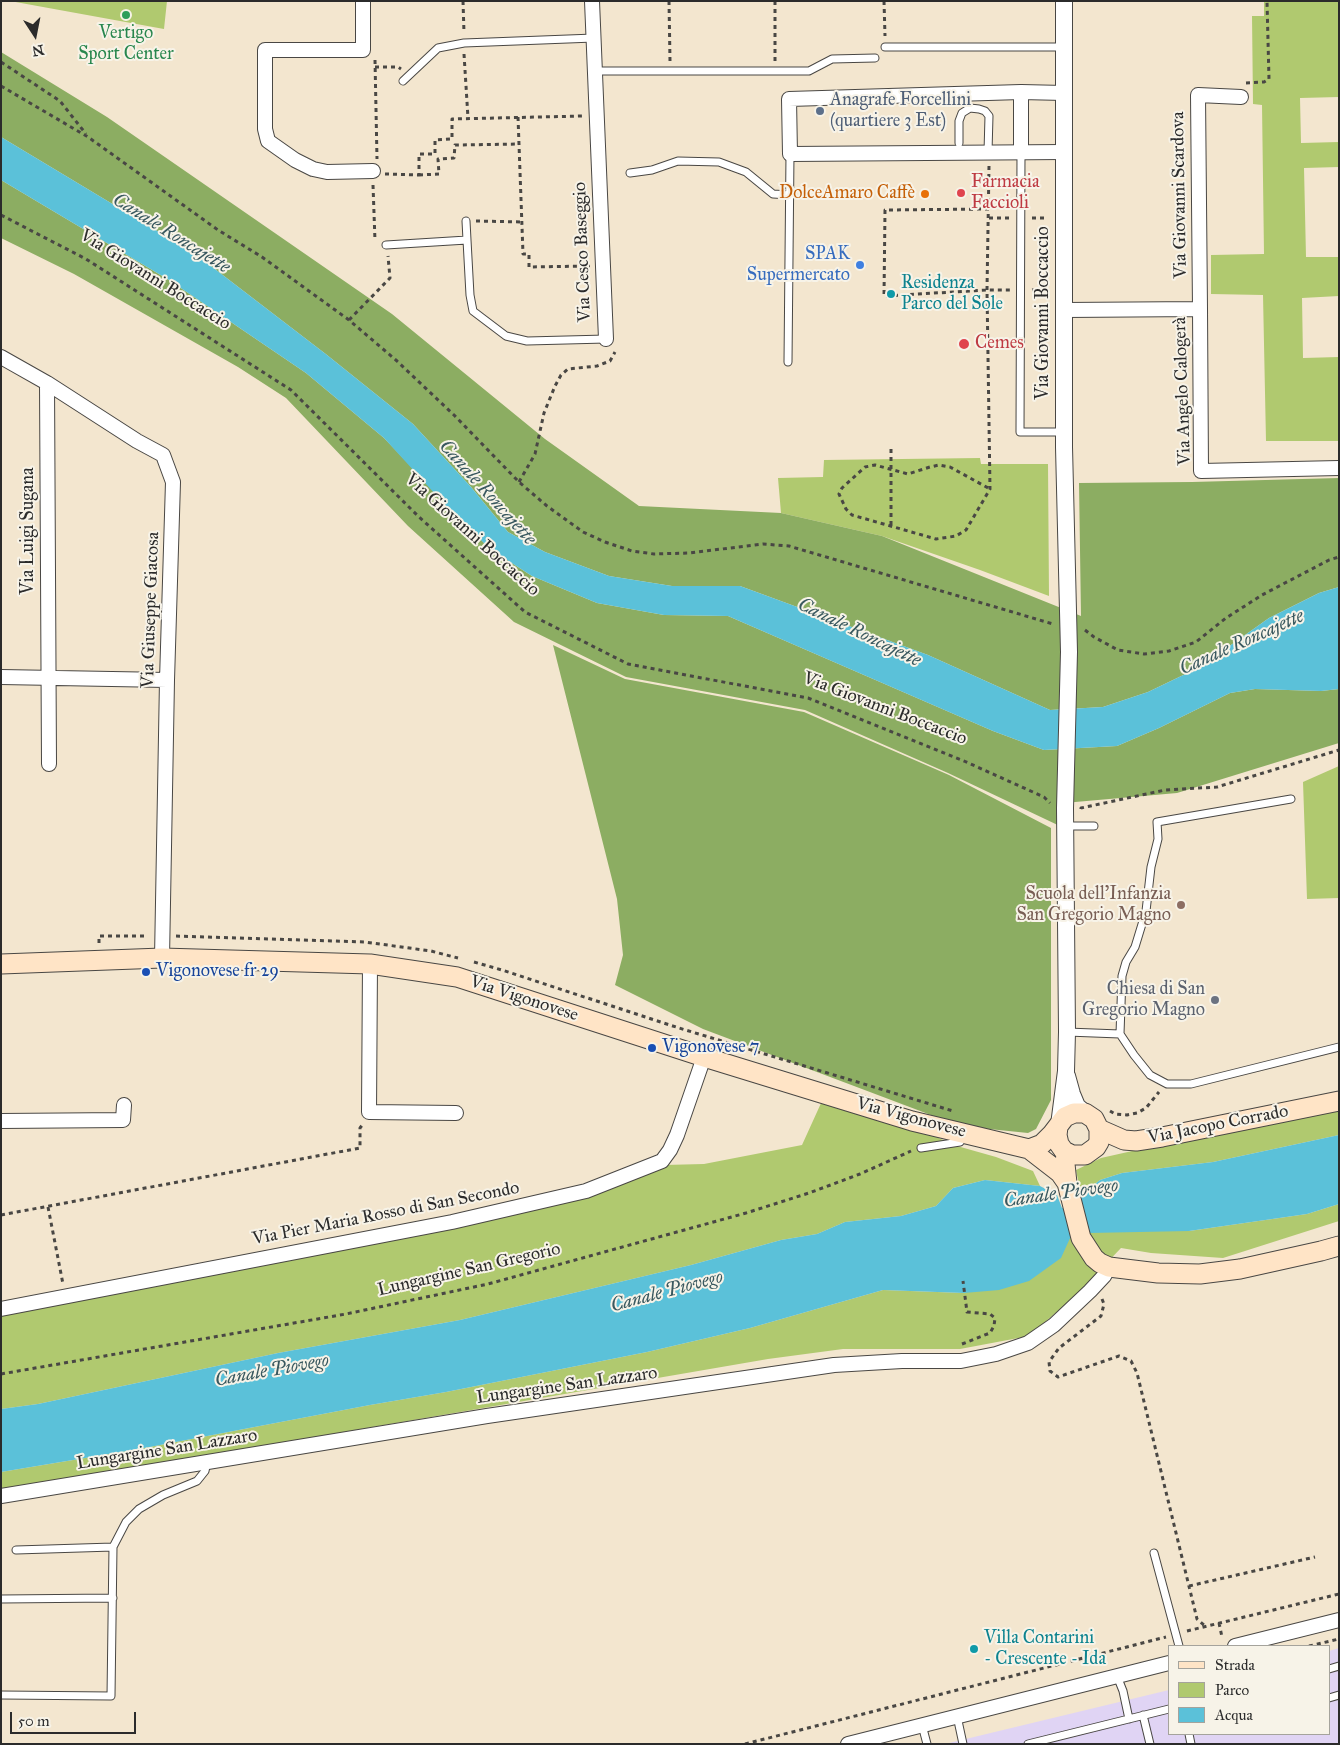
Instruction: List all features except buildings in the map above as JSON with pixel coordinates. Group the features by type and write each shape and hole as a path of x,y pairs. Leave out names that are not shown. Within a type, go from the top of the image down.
{"main road":[{"name":"Via Vigonovese","path":"1,964 162,958 370,964 457,977 704,1057 912,1121 1034,1152 1049,1155 1065,1152"},
{"name":"Via Jacopo Corrado","path":"1100,1129 1124,1140 1136,1141 1339,1101"},
{"path":"1065,1152 1079,1156 1091,1152 1099,1142 1100,1129 1094,1119 1085,1113 1074,1113 1065,1117 1034,1152 1060,1173 1068,1190"},
{"path":"1058,1126 1059,1144 1065,1152 1068,1190 1081,1238 1094,1258 1109,1267 1158,1273 1200,1274 1240,1269 1339,1246"}],"street":[{"path":"363,1 363,50 265,50 266,129 268,141 295,160 313,169 327,172 374,173"},
{"name":"Via Cesco Baseggio","path":"592,1 606,339"},
{"name":"Via Giovanni Boccaccio","path":"1064,1 1064,432 1069,652 1067,804"},
{"path":"1021,92 1021,152"},
{"path":"1064,93 1021,92 789,99 790,154 1064,152"},
{"name":"Via Giovanni Scardova","path":"1200,309 1198,95 1241,97"},
{"name":"Via Angelo Calogerà","path":"1064,310 1200,309 1201,471 1339,468"},
{"name":"Via Giuseppe Giacosa","path":"1,357 47,383 137,441 163,455 173,482 162,958"},
{"name":"Via Luigi Sugana","path":"47,383 49,764"},
{"path":"1,677 167,680"},
{"path":"1058,1126 1066,1071 1067,804"},
{"path":"370,964 369,1112 456,1113"},
{"name":"Via Pier Maria Rosso di San Secondo","path":"1,1309 452,1222 586,1192 662,1162 677,1135 704,1057"},
{"path":"1066,1071 1077,1106 1085,1113"},
{"path":"1,1121 124,1120 124,1105"},
{"name":"Lungargine San Lazzaro","path":"1,1496 478,1418 834,1365 902,1361 961,1361 996,1354 1028,1344 1054,1325 1090,1291 1104,1276 1109,1267"},
{"path":"1229,1643 1339,1620"},
{"path":"848,1744 1168,1663"}],"lane":[{"path":"403,81 438,48 464,43 594,38"},
{"path":"885,47 1064,47"},
{"path":"595,71 809,71 832,59 875,58"},
{"path":"959,143 959,121 962,113 970,108 979,109 985,111 988,116 988,152"},
{"path":"1021,152 1020,432 1064,432"},
{"path":"788,362 790,154"},
{"path":"630,173 652,170 678,161 719,162 746,172 774,194 790,195"},
{"name":"Via Cesco Baseggio","path":"466,221 470,294 474,311 506,336 527,341 606,339"},
{"path":"386,245 467,240"},
{"path":"1291,799 1157,822 1158,839 1151,868 1146,912 1135,947 1126,962 1122,976 1120,1034 1150,1076 1167,1084 1191,1084 1339,1048"},
{"path":"1066,826 1094,826"},
{"path":"1067,1032 1120,1034"},
{"path":"921,1148 960,1142"},
{"path":"1,1696 111,1696 113,1548 126,1522 139,1509 162,1495 197,1481 205,1472 207,1462"},
{"path":"16,1550 113,1548"},
{"path":"1154,1553 1179,1645"},
{"path":"1,1599 113,1598"},
{"path":"1117,1676 1129,1719"},
{"path":"1028,1744 1168,1709"},
{"path":"1143,1715 1150,1744"},
{"path":"957,1716 963,1744"},
{"path":"922,1725 927,1744"}],"path":[{"path":"463,1 468,118"},
{"path":"669,1 669,70"},
{"path":"775,1 776,70"},
{"path":"884,1 885,47"},
{"path":"1241,97 1243,83 1264,82 1269,79 1267,1"},
{"path":"349,320 390,278 386,245 375,245 374,57"},
{"path":"1,62 60,101 88,136"},
{"path":"375,67 398,67"},
{"path":"1,86 88,136 218,230 262,257 349,320 411,374 519,482 547,506 583,532 605,542 632,551 654,554 689,554 763,544 789,546 1040,619 1068,625 1118,650 1144,654 1169,651 1196,642 1226,618 1262,595 1329,560 1339,557"},
{"path":"438,159 454,158 452,119 597,116"},
{"path":"518,117 523,254 529,254 529,267 603,266"},
{"path":"374,173 439,174 438,159 435,154 435,140 452,139"},
{"path":"454,145 520,144"},
{"path":"988,152 987,290 990,489 966,530 956,536 936,539 852,515 846,509 839,494 842,488 865,467 874,465 908,474 939,465 950,467 990,489"},
{"path":"419,175 419,154 435,154"},
{"path":"987,290 884,296 885,210 989,209"},
{"name":"Via Giovanni Boccaccio","path":"1,215 86,258 291,390 419,517 525,612 628,664 808,698 964,761 1044,797 1067,804"},
{"path":"466,221 523,222"},
{"path":"519,482 534,454 544,413 554,386 561,375 568,369 597,366 610,361 615,352"},
{"path":"891,449 891,525"},
{"path":"1067,804 1165,790 1217,787 1339,750"},
{"path":"1107,1110 1115,1114 1127,1115 1137,1113 1146,1108 1167,1084"},
{"path":"1,1215 360,1148 360,1128 369,1112"},
{"name":"Lungargine San Gregorio","path":"1,1374 346,1314 488,1284 746,1213 818,1190 921,1148"},
{"path":"48,1207 65,1296"},
{"path":"960,1344 990,1333 994,1326 994,1318 990,1314 967,1312 963,1281"},
{"path":"1104,1304 1101,1316 1059,1348 1049,1362 1050,1371 1058,1377 1119,1356 1131,1361 1137,1373 1197,1619 1206,1626"},
{"path":"1189,1586 1315,1557"},
{"path":"745,1744 1206,1626 1339,1594"},
{"path":"1219,1623 1229,1643"},
{"path":"1313,1645 1339,1639"}],"shaded area":[{"path":"1339,1648 1339,1744 945,1744 1168,1690 1168,1735 1330,1735 1330,1651"}],"green space":[{"name":"Vertigo Sport Center","path":"10,1 167,1 164,29"},
{"path":"1264,1 1339,1 1339,97 1300,98 1301,143 1339,142 1339,167 1304,168 1306,257 1339,257 1339,296 1302,298 1303,358 1339,357 1339,441 1266,441 1263,295 1211,294 1211,255 1264,254 1262,105 1253,104 1252,16 1264,16"},
{"path":"1,52 107,117 392,314 545,439 639,506 781,513 882,536 1081,616 1079,483 1339,478 1339,587 1319,593 1269,618 1200,667 1148,692 1103,707 1050,710 928,655 740,586 672,586 609,576 545,552 508,532 471,487 413,424 194,253 1,137"},
{"path":"1,180 169,280 306,373 384,438 490,549 532,576 597,603 664,615 728,616 993,731 1044,750 1117,746 1159,728 1230,693 1255,689 1321,691 1339,689 1339,743 1177,793 1064,803 1064,828 948,773 805,710 626,677 514,622 408,526 286,398 238,367 74,274 1,238"},
{"path":"980,458 981,464 1048,464 1049,596 882,536 781,513 778,478 823,477 824,460"},
{"path":"553,645 625,679 804,712 949,775 1051,828 1051,1100 1036,1129 1028,1133 960,1126 703,1029 615,985 623,955 617,899"},
{"path":"1339,766 1339,898 1307,899 1303,782"},
{"path":"827,1090 957,1146 996,1157 1033,1171 1040,1186 985,1180 953,1188 936,1206 901,1216 845,1222 817,1234 781,1240 691,1265 460,1320 278,1353 38,1404 1,1409 1,1307 451,1216 586,1187 664,1165 704,1164 802,1145"},
{"path":"1339,1107 1339,1135 1213,1162 1122,1173 1100,1180 1081,1195 1076,1170 1101,1158"},
{"path":"1339,1204 1339,1221 1223,1258 1151,1253 1121,1248 1075,1296 1029,1336 960,1349 843,1349 768,1359 1,1491 1,1472 139,1449 446,1392 647,1352 750,1328 883,1290 964,1293 1070,1236 1068,1229 1087,1225 1141,1231 1189,1231 1307,1214"}],"water":[{"name":"Canale Roncajette","path":"1,137 194,253 413,424 471,487 508,532 545,552 609,576 672,586 740,586 928,655 1050,710 1103,707 1148,692 1200,667 1269,618 1319,593 1339,587 1339,689 1321,691 1255,689 1230,693 1159,728 1117,746 1044,750 993,731 728,616 664,615 597,603 532,576 490,549 446,506 384,438 306,373 169,280 1,180"},
{"name":"Canale Piovego","path":"1339,1135 1339,1204 1307,1214 1189,1231 1089,1233 1087,1225 1069,1228 1071,1236 1061,1258 1029,1281 999,1290 964,1293 883,1290 750,1328 647,1352 446,1392 139,1449 1,1472 1,1409 38,1404 278,1353 460,1320 691,1265 781,1240 817,1234 845,1222 901,1216 936,1206 953,1188 985,1180 1040,1186 1057,1195 1062,1208 1077,1204 1081,1195 1100,1180 1122,1173 1213,1162"}],"place":[{"name":"Vertigo Sport Center","path":"126,15"},
{"name":"Anagrafe Forcellini (quartiere 3 Est)","path":"820,111"},
{"name":"Farmacia Faccioli","path":"961,193"},
{"name":"DolceAmaro Caffè","path":"925,194"},
{"name":"SPAK Supermercato","path":"860,265"},
{"name":"Residenza Parco del Sole","path":"891,294"},
{"name":"Cemes","path":"964,344"},
{"name":"Scuola dell'Infanzia San Gregorio Magno","path":"1181,905"},
{"name":"Vigonovese fr 29","path":"146,972"},
{"name":"Chiesa di San Gregorio Magno","path":"1215,1000"},
{"name":"Vigonovese 7","path":"652,1048"},
{"name":"Villa Contarini - Crescente - Ida","path":"974,1649"}]}
